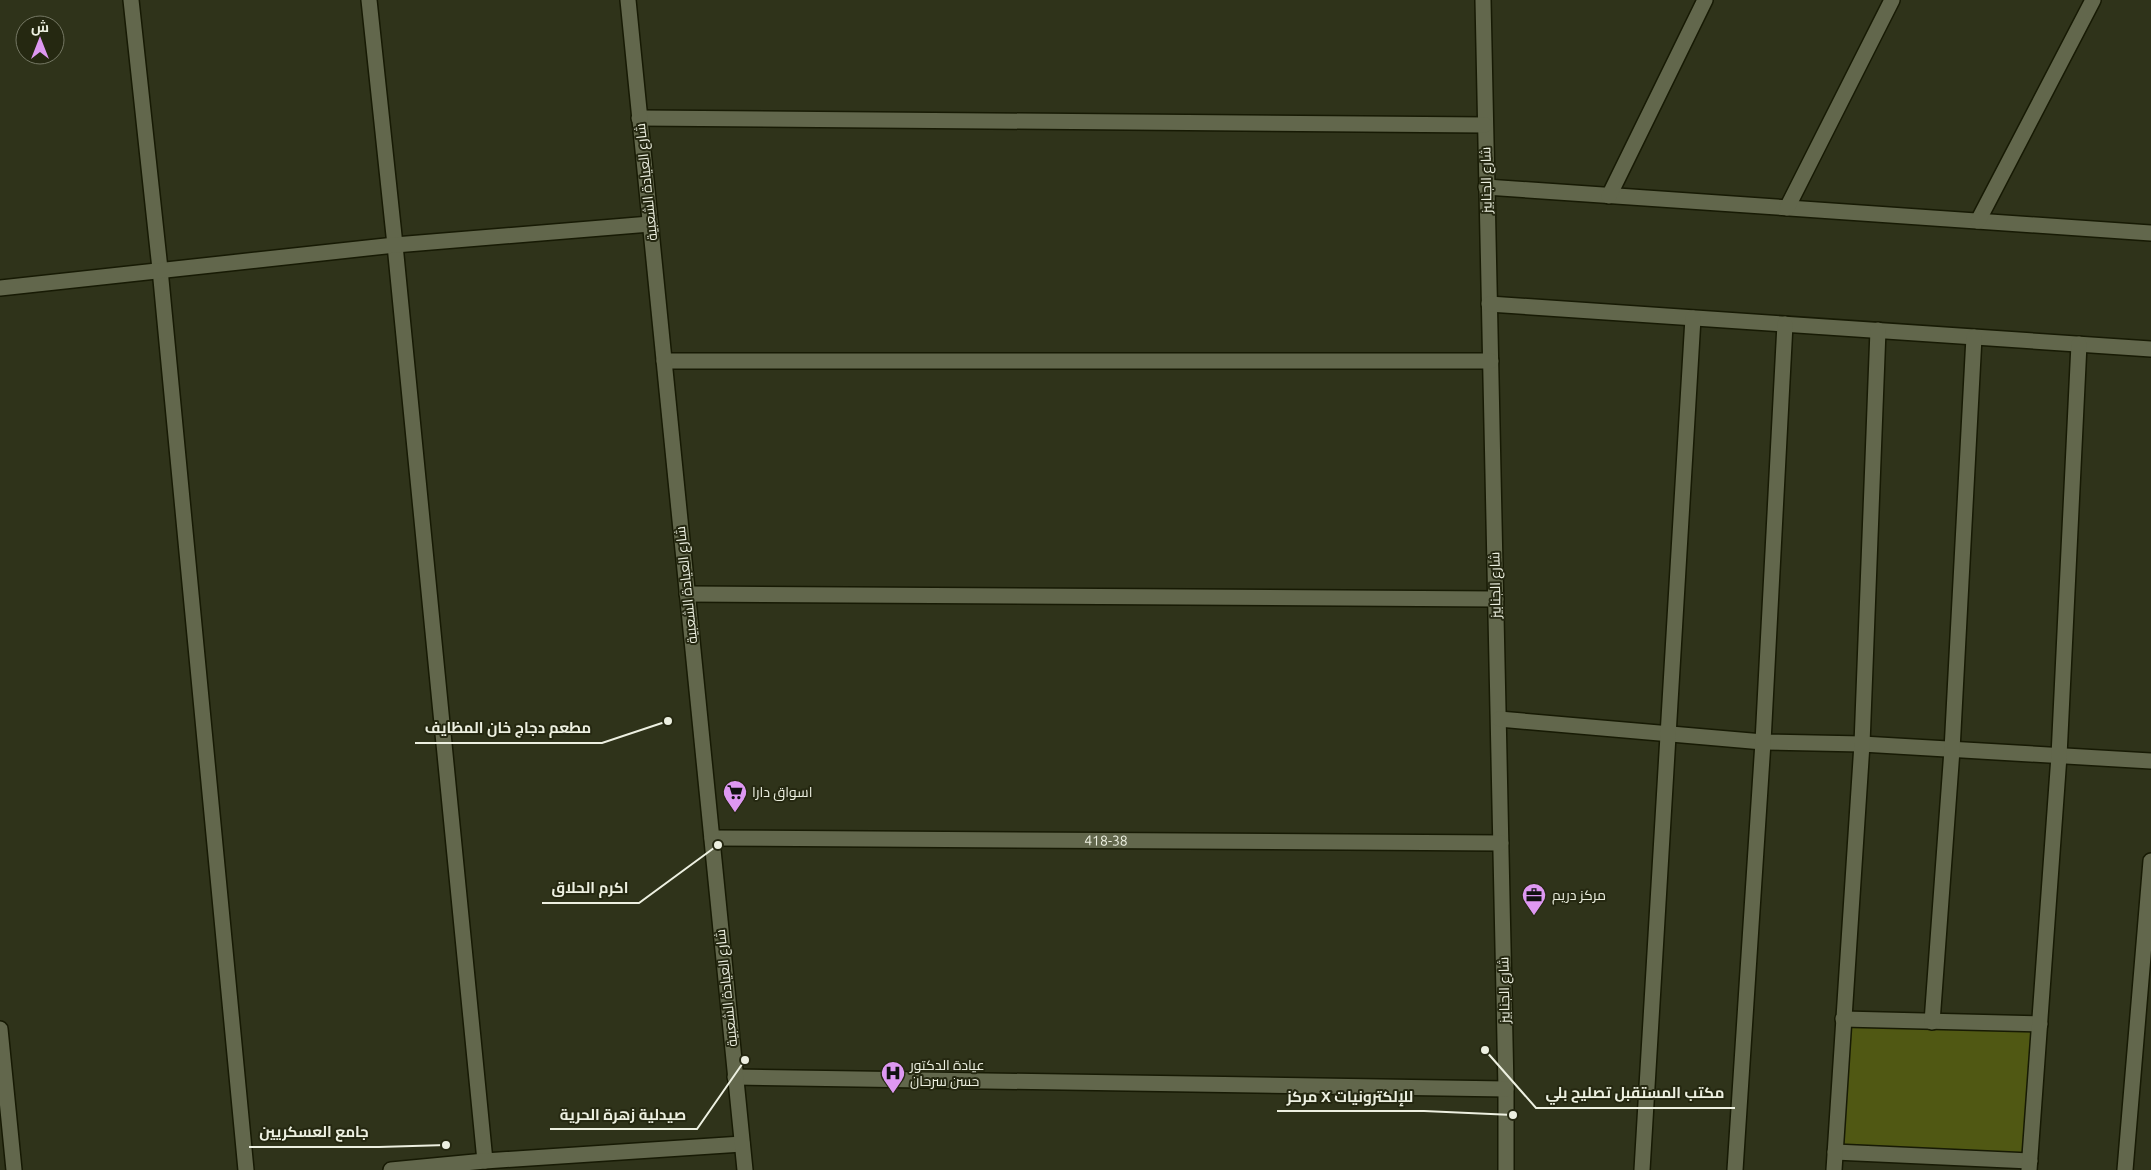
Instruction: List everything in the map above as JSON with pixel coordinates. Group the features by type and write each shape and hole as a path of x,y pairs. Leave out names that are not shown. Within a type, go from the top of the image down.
{"street":[{"path":"131,0 160,270 246,1170"},
{"path":"369,0 395,244 485,1161"},
{"name":"شارع العيادة الشعبية","path":"628,0 745,1170"},
{"name":"شارع الجنابيز","path":"1483,0 1506,1089 1506,1170"},
{"path":"1609,196 1705,0"},
{"path":"1787,208 1892,0"},
{"path":"1978,221 2094,0"},
{"path":"640,118 1485,125"},
{"path":"1486,187 2151,233"},
{"path":"0,288 395,244 650,224"},
{"path":"1489,304 2151,349"},
{"path":"1642,1170 1693,318"},
{"path":"1735,1170 1763,742 1785,324"},
{"path":"1834,1170 1862,744 1878,330"},
{"path":"1932,1022 1952,750 1974,337"},
{"path":"1835,1152 1929,1163 2029,1165 2060,756 2079,344"},
{"path":"664,362 1491,361"},
{"path":"687,594 1496,599"},
{"path":"1498,719 1763,742 1862,744 2151,761"},
{"name":"418-38","path":"712,838 1501,842"},
{"path":"2125,1170 2151,861"},
{"path":"1843,1019 2040,1024"},
{"path":"0,1029 14,1170"},
{"path":"735,1077 1506,1089"},
{"path":"391,1170 485,1161 742,1144"}],"green space":[{"path":"1850,1027 2032,1031 2024,1153 1843,1144"}],"place":[{"name":"مطعم دجاج خان المظايف","path":"668,721"},
{"name":"اسواق دارا","path":"735,813"},
{"name":"اكرم الحلاق","path":"718,845"},
{"name":"مركز دريم","path":"1534,916"},
{"name":"مكتب المستقبل تصليح بلي","path":"1485,1050"},
{"name":"صيدلية زهرة الحرية","path":"745,1060"},
{"name":"عيادة الدكتور حسن سرحان","path":"893,1094"},
{"name":"مركز X للإلكترونيات","path":"1513,1115"},
{"name":"جامع العسكريين","path":"446,1145"}]}
